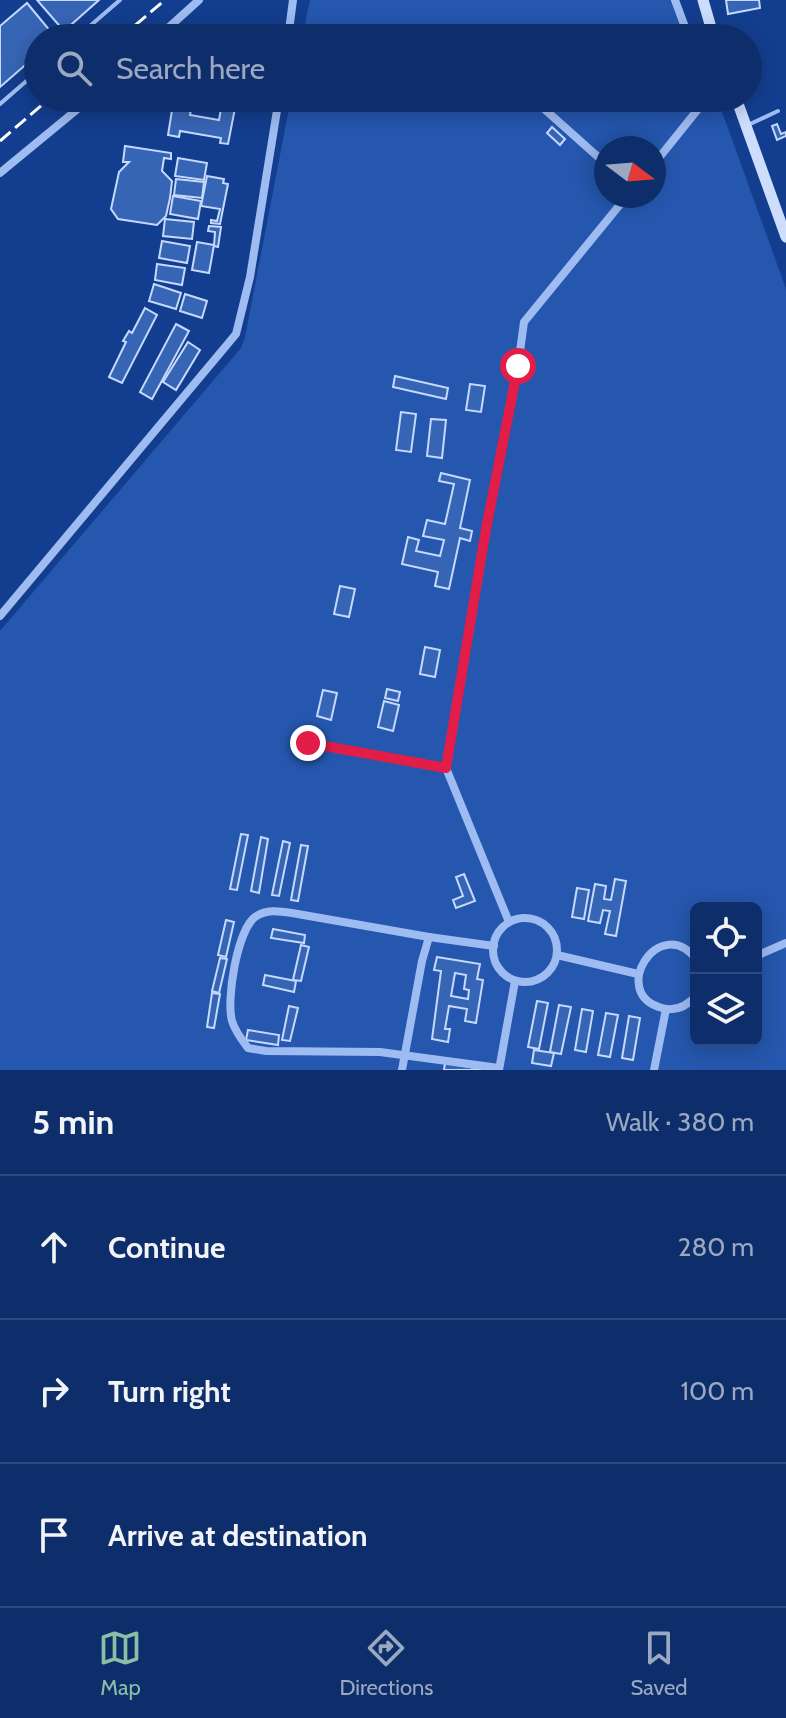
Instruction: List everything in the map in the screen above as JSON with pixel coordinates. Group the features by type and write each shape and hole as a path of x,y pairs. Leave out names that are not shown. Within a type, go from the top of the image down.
{"main road":[{"path":"703,0 710,24"},
{"path":"741,112 780,204 786,237"}],"street":[{"path":"172,24 199,0"},
{"path":"290,24 293,0"},
{"path":"675,0 684,24"},
{"path":"0,173 74,112"},
{"path":"0,616 236,334 250,277 277,112"},
{"path":"548,112 594,153"},
{"path":"666,149 696,112"},
{"path":"509,922 446,768 524,322 617,208"},
{"path":"308,743 446,768"},
{"path":"494,946 269,911 255,917 246,927 231,993 231,1017 237,1033 248,1048 405,1054 499,1069 515,981"},
{"path":"528,918 547,926 557,944 557,955 549,971 542,977 515,981 499,968 494,959 494,946 501,929 509,922 528,918"},
{"path":"402,1070 429,937"},
{"path":"762,953 786,943"},
{"path":"690,954 684,948 664,946 647,956 638,974 642,993 649,1001 666,1009 686,1006 690,1002"},
{"path":"557,955 638,974"},
{"path":"654,1070 666,1009"}],"lane":[{"path":"92,24 120,0"},
{"path":"0,104 24,83"},
{"path":"746,126 778,111"}],"shaded area":[{"path":"310,0 677,0 687,24 305,24"},
{"path":"288,112 722,112 786,289 786,1070 0,1070 0,631 241,348"}],"building":[{"path":"37,0 99,0 72,24 58,24"},
{"path":"726,0 759,0 760,8 728,14"},
{"path":"27,3 44,24 24,24 24,66 0,87 0,26"},
{"path":"172,112 191,112 190,115 219,120 220,112 234,112 228,144 220,143 221,138 180,131 179,137 168,135"},
{"path":"777,124 781,134 786,132 786,136 777,140 772,126"},
{"path":"552,127 565,139 560,145 547,133"},
{"path":"125,146 171,153 171,159 164,158 162,171 172,181 170,198 166,216 157,225 118,219 111,209 119,172 129,162 123,162"},
{"path":"178,158 207,163 204,180 175,176"},
{"path":"207,176 224,179 223,183 228,184 220,224 211,223 211,220 217,221 220,209 201,206"},
{"path":"176,179 204,182 202,198 174,195"},
{"path":"173,196 201,201 198,219 170,214"},
{"path":"165,219 194,222 192,239 163,236"},
{"path":"209,226 221,227 218,247 214,246 215,232 208,231"},
{"path":"162,241 190,246 187,263 159,258"},
{"path":"197,242 214,245 209,273 192,270"},
{"path":"157,264 185,268 182,285 155,280"},
{"path":"154,284 181,293 176,309 149,301"},
{"path":"185,294 207,301 202,318 180,311"},
{"path":"145,308 157,315 122,383 109,377 126,342 123,341 129,331 132,333"},
{"path":"176,324 189,331 152,399 140,392"},
{"path":"188,342 200,350 176,390 163,382"},
{"path":"395,376 448,388 446,399 393,387"},
{"path":"470,384 485,386 481,412 466,410"},
{"path":"401,412 416,414 411,452 396,450"},
{"path":"431,419 446,420 442,458 427,456"},
{"path":"441,473 470,480 460,528 472,531 470,541 460,538 449,589 435,586 438,572 402,564 408,537 419,540 416,551 440,556 444,540 423,536 427,520 445,524 454,484 439,481"},
{"path":"340,586 355,589 349,617 334,614"},
{"path":"425,647 440,650 435,677 420,674"},
{"path":"387,689 400,692 398,701 385,698"},
{"path":"323,690 337,693 331,720 317,716"},
{"path":"384,701 399,705 393,731 378,727"},
{"path":"241,834 248,835 237,890 230,889"},
{"path":"261,837 268,839 259,893 251,891"},
{"path":"283,841 290,843 279,896 272,895"},
{"path":"301,845 308,846 298,901 291,900"},
{"path":"464,874 475,901 456,908 453,900 463,896 456,877"},
{"path":"615,879 626,881 616,936 605,934 610,911 603,910 600,923 588,921 595,884 606,886 604,899 611,900"},
{"path":"577,888 589,890 584,919 572,917"},
{"path":"226,920 234,922 226,957 218,955"},
{"path":"273,929 305,935 304,943 271,938"},
{"path":"301,945 309,947 301,981 293,980"},
{"path":"437,957 480,964 477,979 483,980 476,1023 465,1021 467,1009 449,1006 445,1029 450,1029 448,1042 432,1039 441,971 434,970","holes":["455,973 466,975 464,989 469,990 468,999 451,996"]},
{"path":"220,958 227,959 219,993 212,991"},
{"path":"265,975 296,981 294,992 263,985"},
{"path":"212,993 220,994 214,1028 207,1027"},
{"path":"537,1001 548,1003 539,1049 528,1047"},
{"path":"559,1005 571,1007 561,1054 550,1052"},
{"path":"289,1006 298,1008 290,1041 282,1040"},
{"path":"582,1009 593,1011 586,1052 575,1050"},
{"path":"606,1013 618,1015 610,1057 598,1055"},
{"path":"629,1016 640,1018 633,1060 622,1058"},
{"path":"248,1030 279,1035 278,1045 246,1040"},
{"path":"534,1050 554,1053 551,1066 532,1063"},
{"path":"445,1063 481,1069 481,1070 444,1070"}],"railway":[{"path":"137,24 165,0"},
{"path":"0,141 34,112"}],"route":[{"path":"308,743 446,768 486,529 518,366"}]}
